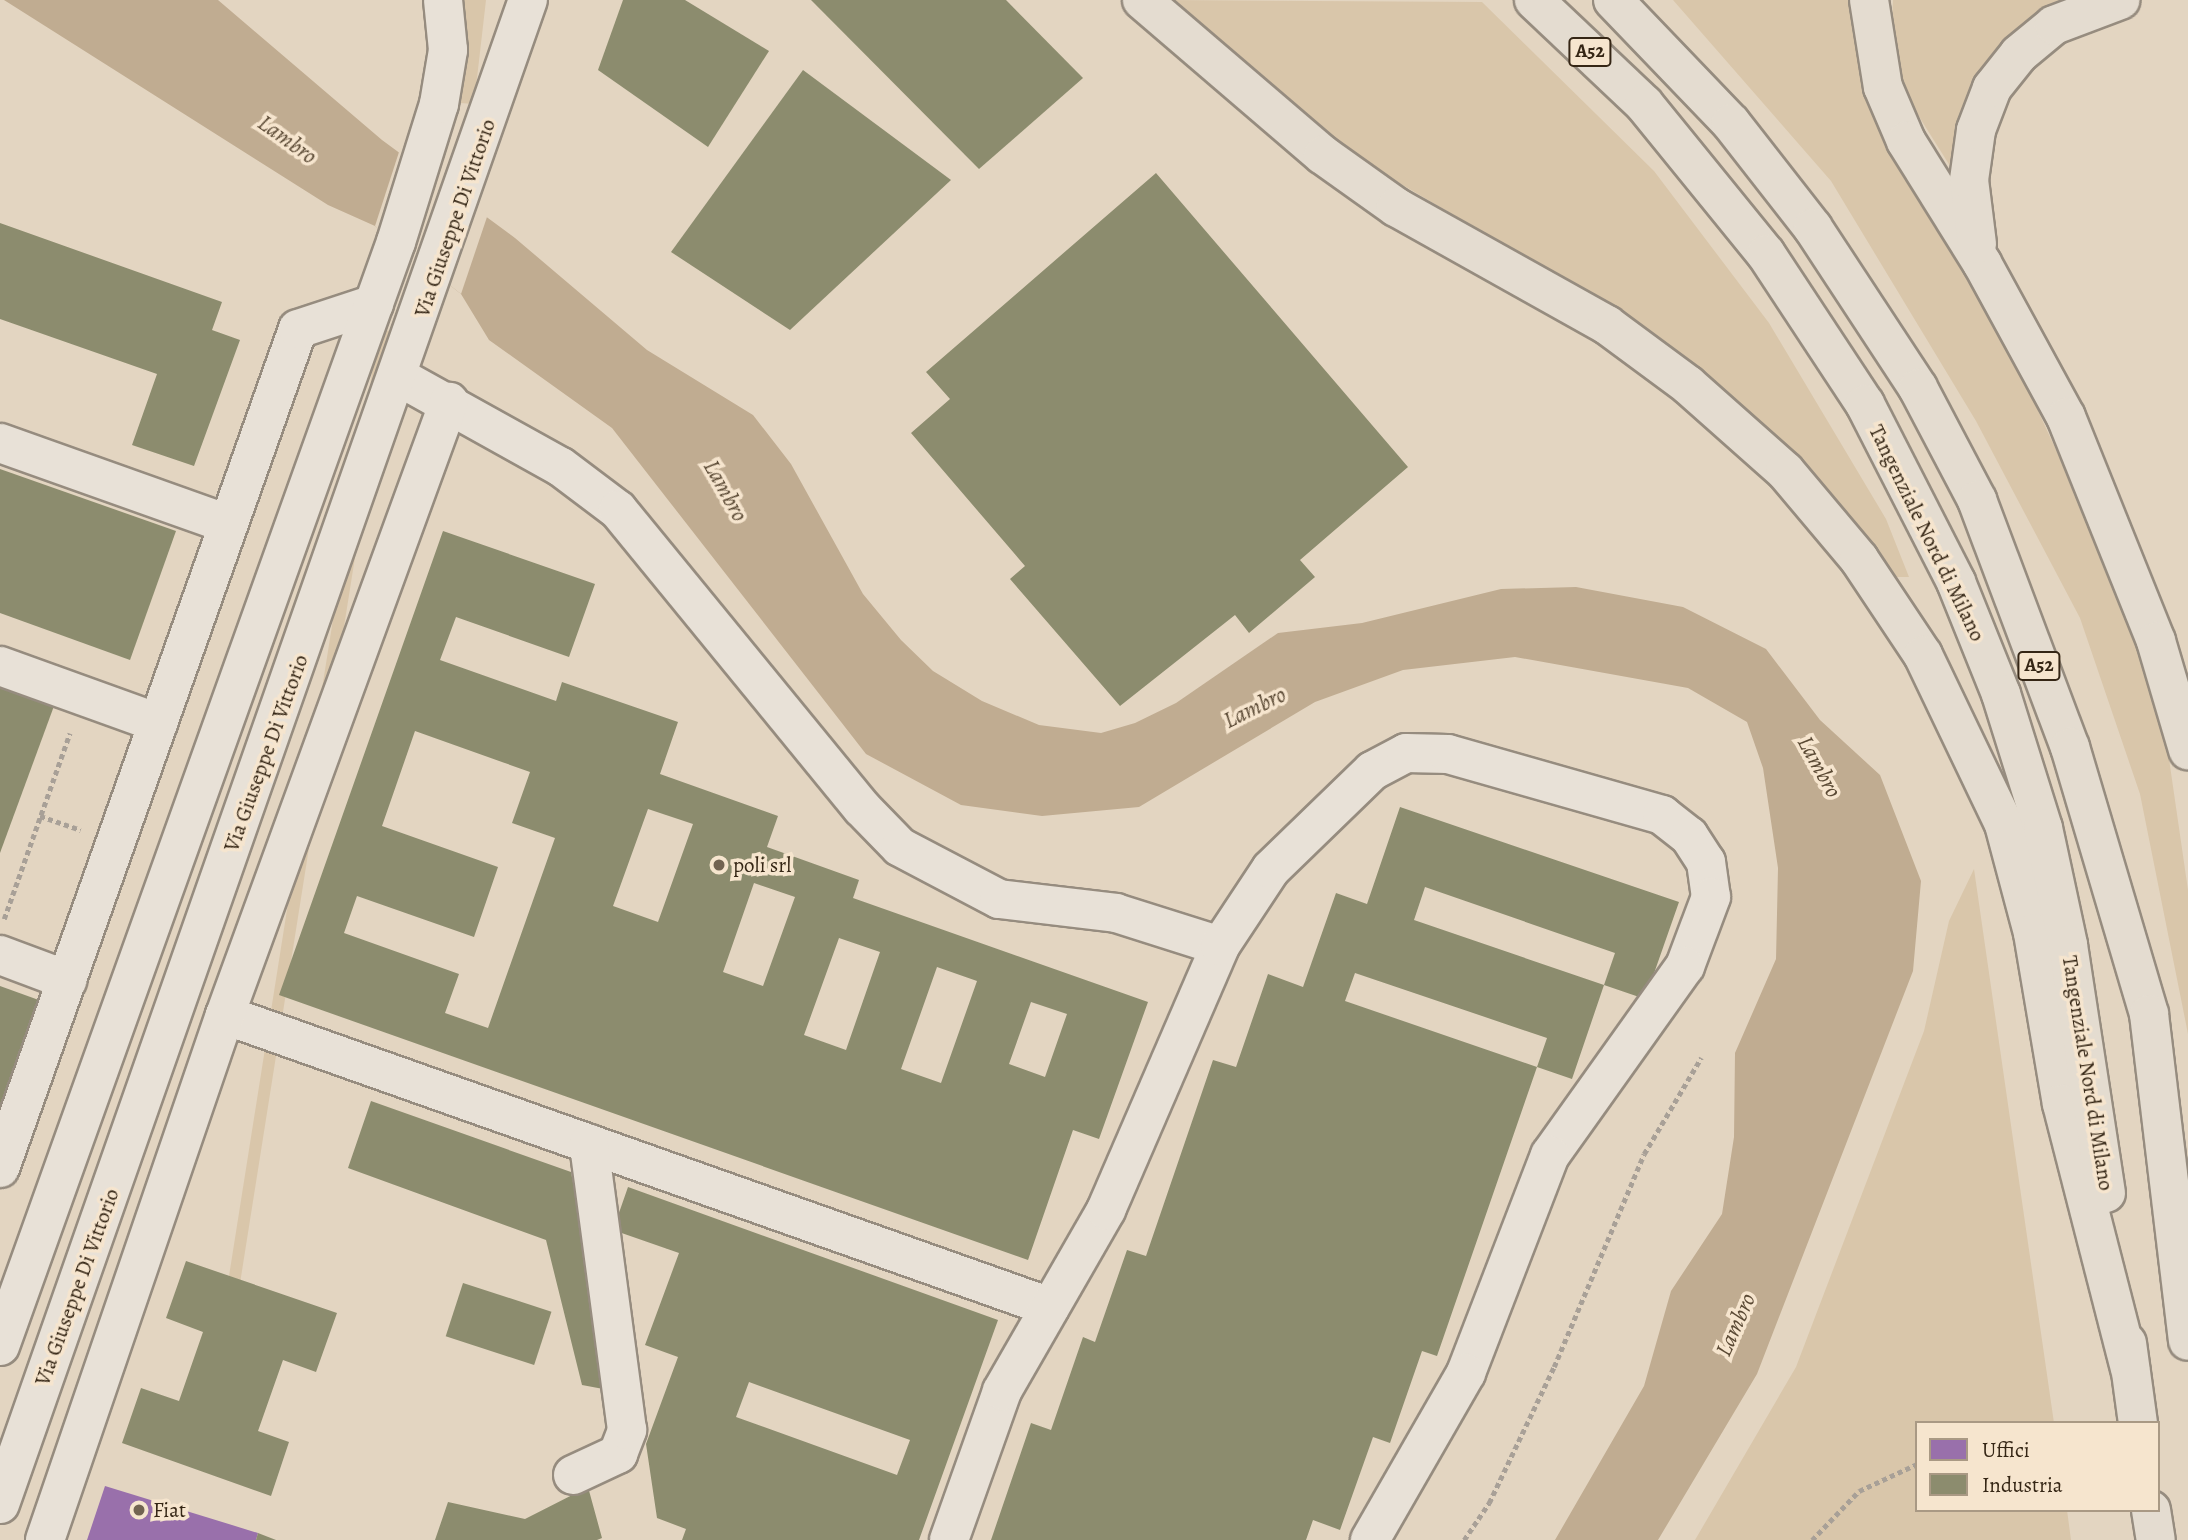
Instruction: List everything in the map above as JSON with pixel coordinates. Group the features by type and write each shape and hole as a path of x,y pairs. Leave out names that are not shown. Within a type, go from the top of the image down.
{"highway":[{"path":"1142,0 1323,155 1386,200 1607,326 1688,385 1785,471 1859,559 1923,655 2004,824 2033,933 2062,1104 2130,1368"},
{"name":"Tangenziale Nord di Milano","path":"1534,0 1644,104 1766,254 1865,404 1956,582 2001,694 2046,841 2088,1064 2138,1421"},
{"name":"A52","path":"1613,0 1731,123 1813,228 1918,388 1977,500 2070,747 2149,1014 2188,1341"},
{"path":"1869,0 1883,86 1901,130 1982,263 2066,417 2122,547 2188,750"},
{"path":"1982,263 1969,180 1976,130 1992,88 2018,54 2054,25 2120,0"},
{"path":"2151,1512 2156,1540"}],"street":[{"path":"0,1346 396,242 424,156 448,50 443,0"},
{"name":"Via Giuseppe Di Vittorio","path":"0,1504 467,184 527,4"},
{"path":"0,1168 298,329 374,304"},
{"path":"399,377 449,402 562,467 618,510 862,808 900,846 999,899 1116,913 1220,946"},
{"path":"45,1540 225,1015 449,402"},
{"path":"0,443 228,524"},
{"path":"0,666 158,723"},
{"path":"949,1540 1002,1391 1106,1210 1220,946 1270,869 1372,771 1406,753 1448,754 1662,815 1689,835 1706,862 1711,897 1685,966 1550,1155 1466,1373 1370,1540"},
{"path":"0,955 66,980"},
{"path":"225,1015 1050,1307"},
{"path":"573,1475 618,1454 627,1430 589,1144"}],"path":[{"path":"0,929 83,696"},
{"path":"1464,1540 1489,1503 1553,1367 1644,1154 1701,1058"},
{"path":"1812,1540 1859,1491 1915,1465"}],"shaded area":[{"path":"459,0 486,0 474,104 460,103"},
{"path":"1167,0 1482,2 1654,171 1769,323 1886,519 1909,577 1896,577 1797,454 1607,305 1355,157"},
{"path":"1673,0 1859,0 1860,55 1874,119 2000,328 2119,587 2168,752 2188,890 2188,1034 2140,794 2080,618 1976,421 1831,181"},
{"path":"1893,0 2083,0 1950,166 1908,99 1891,43"},
{"path":"379,329 391,331 213,1457 201,1455"},
{"path":"1974,869 2054,1421 1915,1421 1915,1512 2067,1512 2071,1540 1695,1540 1796,1367 1924,1031 1949,921"}],"water":[{"name":"Lambro","path":"4,0 218,0 382,140 515,238 647,350 753,415 791,464 863,594 901,640 933,671 982,701 1039,725 1101,733 1135,723 1176,703 1278,633 1362,623 1501,589 1576,587 1683,607 1766,649 1820,720 1880,775 1921,881 1913,971 1757,1374 1658,1540 1555,1540 1644,1386 1671,1291 1722,1214 1734,1137 1735,1053 1776,959 1778,868 1763,768 1747,722 1688,688 1515,657 1403,670 1315,702 1139,807 1042,816 961,805 866,754 612,428 489,340 461,294 375,226 328,205"}],"pier":[{"path":"400,149 488,214 461,294 375,226"}],"building: Uffici":[{"name":"Fiat","path":"105,1486 258,1533 256,1540 87,1540"}],"building: Industria":[{"path":"623,0 685,0 769,51 708,147 598,70"},
{"path":"811,0 1006,0 1083,78 979,169"},
{"path":"803,70 951,180 790,330 671,252"},
{"path":"1156,173 1408,467 1300,560 1315,577 1249,633 1235,615 1120,706 1010,579 1025,566 911,433 950,399 926,372"},
{"path":"0,223 222,302 212,330 240,340 194,466 132,445 157,374 0,319"},
{"path":"0,469 176,531 130,660 0,613"},
{"path":"443,531 595,584 569,657 456,617 440,660 556,701 562,682 678,722 660,774 778,816 767,847 859,880 853,898 1148,1002 1099,1139 1073,1130 1028,1260 279,995","holes":["415,731 530,772 512,823 555,838 488,1028 445,1013 459,974 344,933 357,896 474,937 498,867 382,826","648,809 693,824 658,922 613,906","754,883 795,897 763,986 723,972","839,938 880,952 846,1050 804,1035","937,967 977,981 941,1083 901,1069","1031,1002 1067,1014 1045,1077 1009,1064"]},
{"path":"0,687 54,706 0,853"},
{"path":"1400,807 1679,902 1645,999 1604,985 1572,1079 1537,1067 1437,1356 1422,1351 1390,1443 1373,1437 1340,1530 1313,1520 1306,1540 991,1540 1031,1423 1051,1430 1083,1337 1095,1342 1127,1250 1146,1256 1213,1060 1236,1067 1268,974 1303,987 1336,893 1367,904","holes":["1425,887 1615,953 1604,985 1414,920","1355,973 1547,1038 1537,1067 1345,1001"]},
{"path":"0,986 47,1003 0,1134"},
{"path":"371,1101 571,1172 614,1391 582,1385 546,1240 348,1168"},
{"path":"628,1187 998,1320 919,1540 682,1540 686,1529 657,1518 646,1444 678,1357 645,1345 679,1253 613,1230","holes":["749,1382 910,1440 897,1475 736,1417"]},
{"path":"186,1261 337,1313 316,1372 283,1360 258,1431 289,1442 271,1496 122,1443 141,1388 179,1401 203,1332 166,1318"},
{"path":"463,1283 551,1312 534,1365 446,1336"},
{"path":"588,1487 602,1538 597,1540 435,1540 448,1502 525,1519"},
{"path":"258,1533 276,1540 256,1540"}],"place":[{"name":"poli srl","path":"719,865"},
{"name":"Fiat","path":"139,1510"}]}
